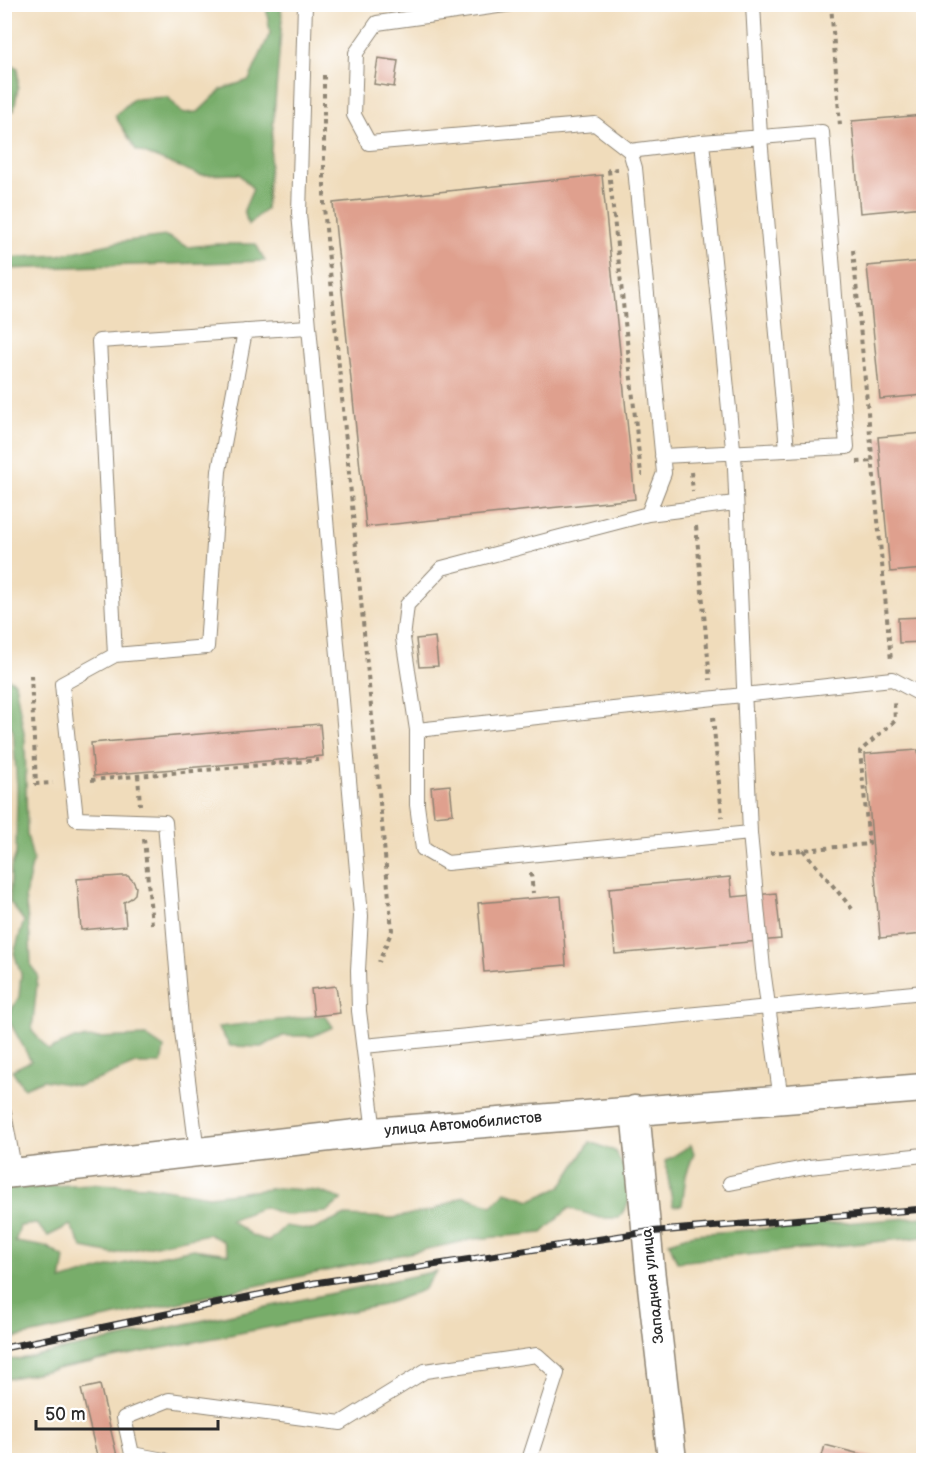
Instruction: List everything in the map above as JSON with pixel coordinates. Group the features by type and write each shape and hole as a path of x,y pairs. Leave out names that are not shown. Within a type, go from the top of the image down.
{"street":[{"name":"улица Автомобилистов","path":"10,1173 375,1132 924,1088"},
{"name":"Западная улица","path":"635,1110 672,1461"}],"lane":[{"path":"305,4 299,213 361,916 358,970 359,1011 375,1132"},
{"path":"512,4 377,23 356,53 354,115 369,143 595,124 630,151 635,168 664,473 648,514"},
{"path":"753,4 760,137 787,450"},
{"path":"630,151 702,142 822,132 824,150 847,447 662,456"},
{"path":"702,142 734,453 750,833 781,1100"},
{"path":"115,656 99,341 308,327"},
{"path":"197,1152 182,1031 165,822 76,819 62,684 115,656 207,647 219,471 244,331"},
{"path":"735,502 648,514 442,568 407,605 403,638 417,730 417,805 423,849 447,863 750,833"},
{"path":"417,730 892,680 924,696"},
{"path":"364,1046 924,992"},
{"path":"4,1113 10,1173"},
{"path":"730,1183 809,1167 924,1155"},
{"path":"164,1461 132,1454 124,1418 169,1400 341,1423 425,1371 537,1355 557,1373 529,1461"}],"path":[{"path":"831,4 840,127"},
{"path":"324,64 324,207 392,930 376,970"},
{"path":"609,170 641,474 735,468"},
{"path":"752,854 869,844 860,751 895,721 874,462 852,241"},
{"path":"851,463 874,462"},
{"path":"691,471 724,836"},
{"path":"31,675 36,784 320,760"},
{"path":"138,776 152,924"},
{"path":"802,850 854,911"},
{"path":"530,865 533,893"}],"green space":[{"path":"266,5 281,5 282,19 266,209 248,225 244,210 253,189 239,174 200,175 136,150 115,116 133,99 168,97 182,113 198,112 222,89 249,80 270,33"},
{"path":"5,63 18,68 18,88 14,111 5,110"},
{"path":"166,236 188,247 215,244 256,244 265,261 5,269 5,258 59,255 119,242"},
{"path":"4,676 15,682 25,739 27,834 33,860 25,897 31,966 38,975 32,1031 49,1050 72,1039 146,1036 164,1048 161,1064 135,1064 78,1086 43,1080 24,1088 12,1070 31,1061 7,1017 19,997 21,974 14,953 24,921 10,902 11,868 16,854 17,787 13,731 5,713 7,695"},
{"path":"325,1015 333,1027 313,1036 283,1036 261,1047 230,1046 218,1027"},
{"path":"590,1142 615,1151 628,1175 629,1202 619,1218 600,1218 569,1208 542,1233 474,1239 5,1340 5,1188 94,1184 146,1186 209,1196 278,1188 318,1191 342,1199 327,1212 285,1215 264,1207 230,1220 253,1236 269,1241 285,1226 313,1230 343,1216 393,1218 434,1210 464,1196 492,1206 506,1192 531,1200 561,1187","holes":["36,1224 48,1236 70,1225 83,1248 113,1254 208,1234 223,1241 229,1254 193,1249 112,1266 61,1281 65,1258 47,1247 15,1242 20,1226"]},
{"path":"691,1145 694,1153 686,1175 682,1205 673,1206 665,1161"},
{"path":"923,1217 923,1237 677,1262 669,1242 694,1234"},
{"path":"437,1271 423,1290 383,1305 5,1379 5,1360 20,1359"}],"building":[{"path":"378,58 398,61 394,87 374,84"},
{"path":"924,115 924,207 860,213 852,121"},
{"path":"602,175 635,499 366,527 333,203"},
{"path":"924,261 924,395 880,399 867,266"},
{"path":"924,433 924,569 890,572 878,437"},
{"path":"924,617 924,642 899,643 898,618"},
{"path":"435,637 438,666 419,667 416,639"},
{"path":"320,724 323,756 94,776 91,743"},
{"path":"918,750 924,813 924,934 880,938 865,754"},
{"path":"450,785 453,814 434,816 431,787"},
{"path":"128,876 136,887 135,894 124,902 126,926 81,930 77,879"},
{"path":"730,877 732,897 776,893 781,939 615,954 609,888"},
{"path":"561,896 566,965 484,972 478,903"},
{"path":"336,986 340,1013 314,1016 311,989"},
{"path":"100,1385 118,1460 98,1460 81,1389"},
{"path":"825,1445 883,1460 821,1460"}],"railway":[{"path":"4,1348 315,1283 647,1232 924,1209"}]}
